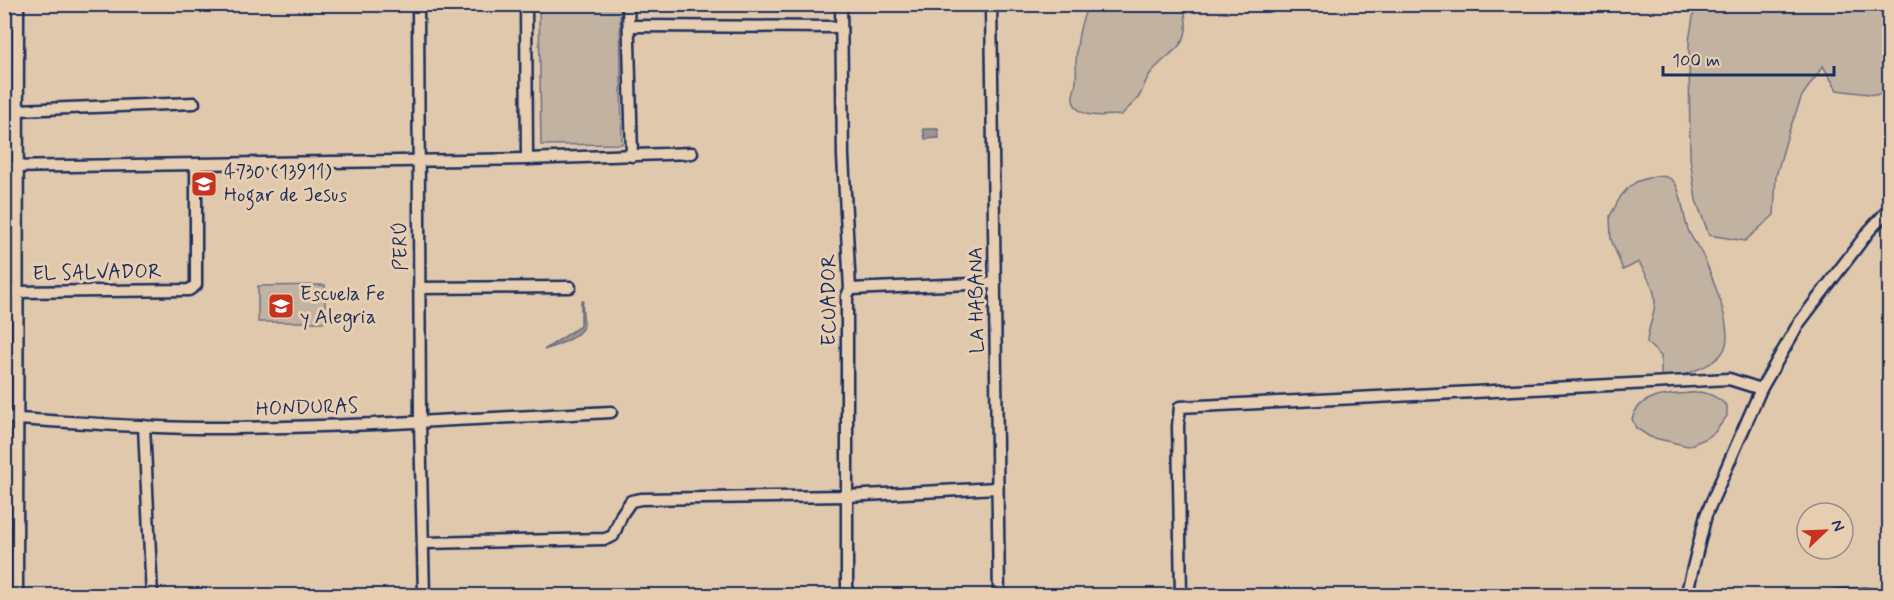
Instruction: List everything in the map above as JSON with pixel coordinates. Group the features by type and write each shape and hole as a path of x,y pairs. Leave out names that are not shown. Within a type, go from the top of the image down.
{"street":[{"path":"18,4 18,596"},
{"name":"PERÚ","path":"418,4 420,422 424,596"},
{"path":"526,4 527,159"},
{"path":"628,4 633,156"},
{"name":"ECUADOR","path":"841,4 843,156 850,289 847,296 847,596"},
{"name":"LA HABANA","path":"991,4 999,596"},
{"path":"629,26 841,27"},
{"path":"18,110 194,104"},
{"path":"4,167 527,159 692,153"},
{"name":"EL SALVADOR","path":"4,290 17,292 189,290 196,285 196,165"},
{"path":"1686,596 1706,515 1761,389 1799,323 1869,231 1890,208"},
{"path":"850,289 995,282"},
{"path":"419,288 570,287"},
{"path":"1180,595 1178,426 1180,407 1729,379 1761,389"},
{"name":"HONDURAS","path":"4,416 17,419 144,426 228,428 420,422 611,412"},
{"path":"144,426 153,596"},
{"path":"424,543 605,539 612,536 631,501 641,499 847,496 997,488"},
{"path":"1835,596 1866,594 1876,596"}],"shaded area":[{"path":"1089,4 1183,5 1186,19 1184,38 1180,45 1150,74 1138,98 1121,115 1086,114 1077,108 1073,101 1078,41"},
{"path":"539,5 620,5 622,144 541,145"},
{"path":"1695,5 1889,5 1889,90 1876,95 1837,90 1823,66 1802,96 1788,134 1776,176 1774,215 1745,241 1709,235 1696,200 1690,158 1689,41"},
{"path":"923,129 938,129 939,138 925,139"},
{"path":"1654,176 1671,179 1678,189 1687,226 1713,279 1726,329 1725,348 1717,359 1683,376 1675,377 1661,376 1661,356 1647,343 1655,301 1649,281 1639,262 1623,270 1611,239 1610,216 1621,196 1636,182"},
{"path":"325,285 325,322 258,322 258,286"},
{"path":"581,301 583,301 583,327 580,331 566,341 544,350 579,327"},
{"path":"1699,392 1714,396 1727,406 1727,416 1715,432 1707,438 1688,446 1650,437 1636,428 1632,419 1642,403 1660,396"}],"place":[{"name":"4730 (13911) Hogar de Jesus","path":"204,184"},
{"name":"Escuela Fe y Alegria","path":"281,306"}]}
